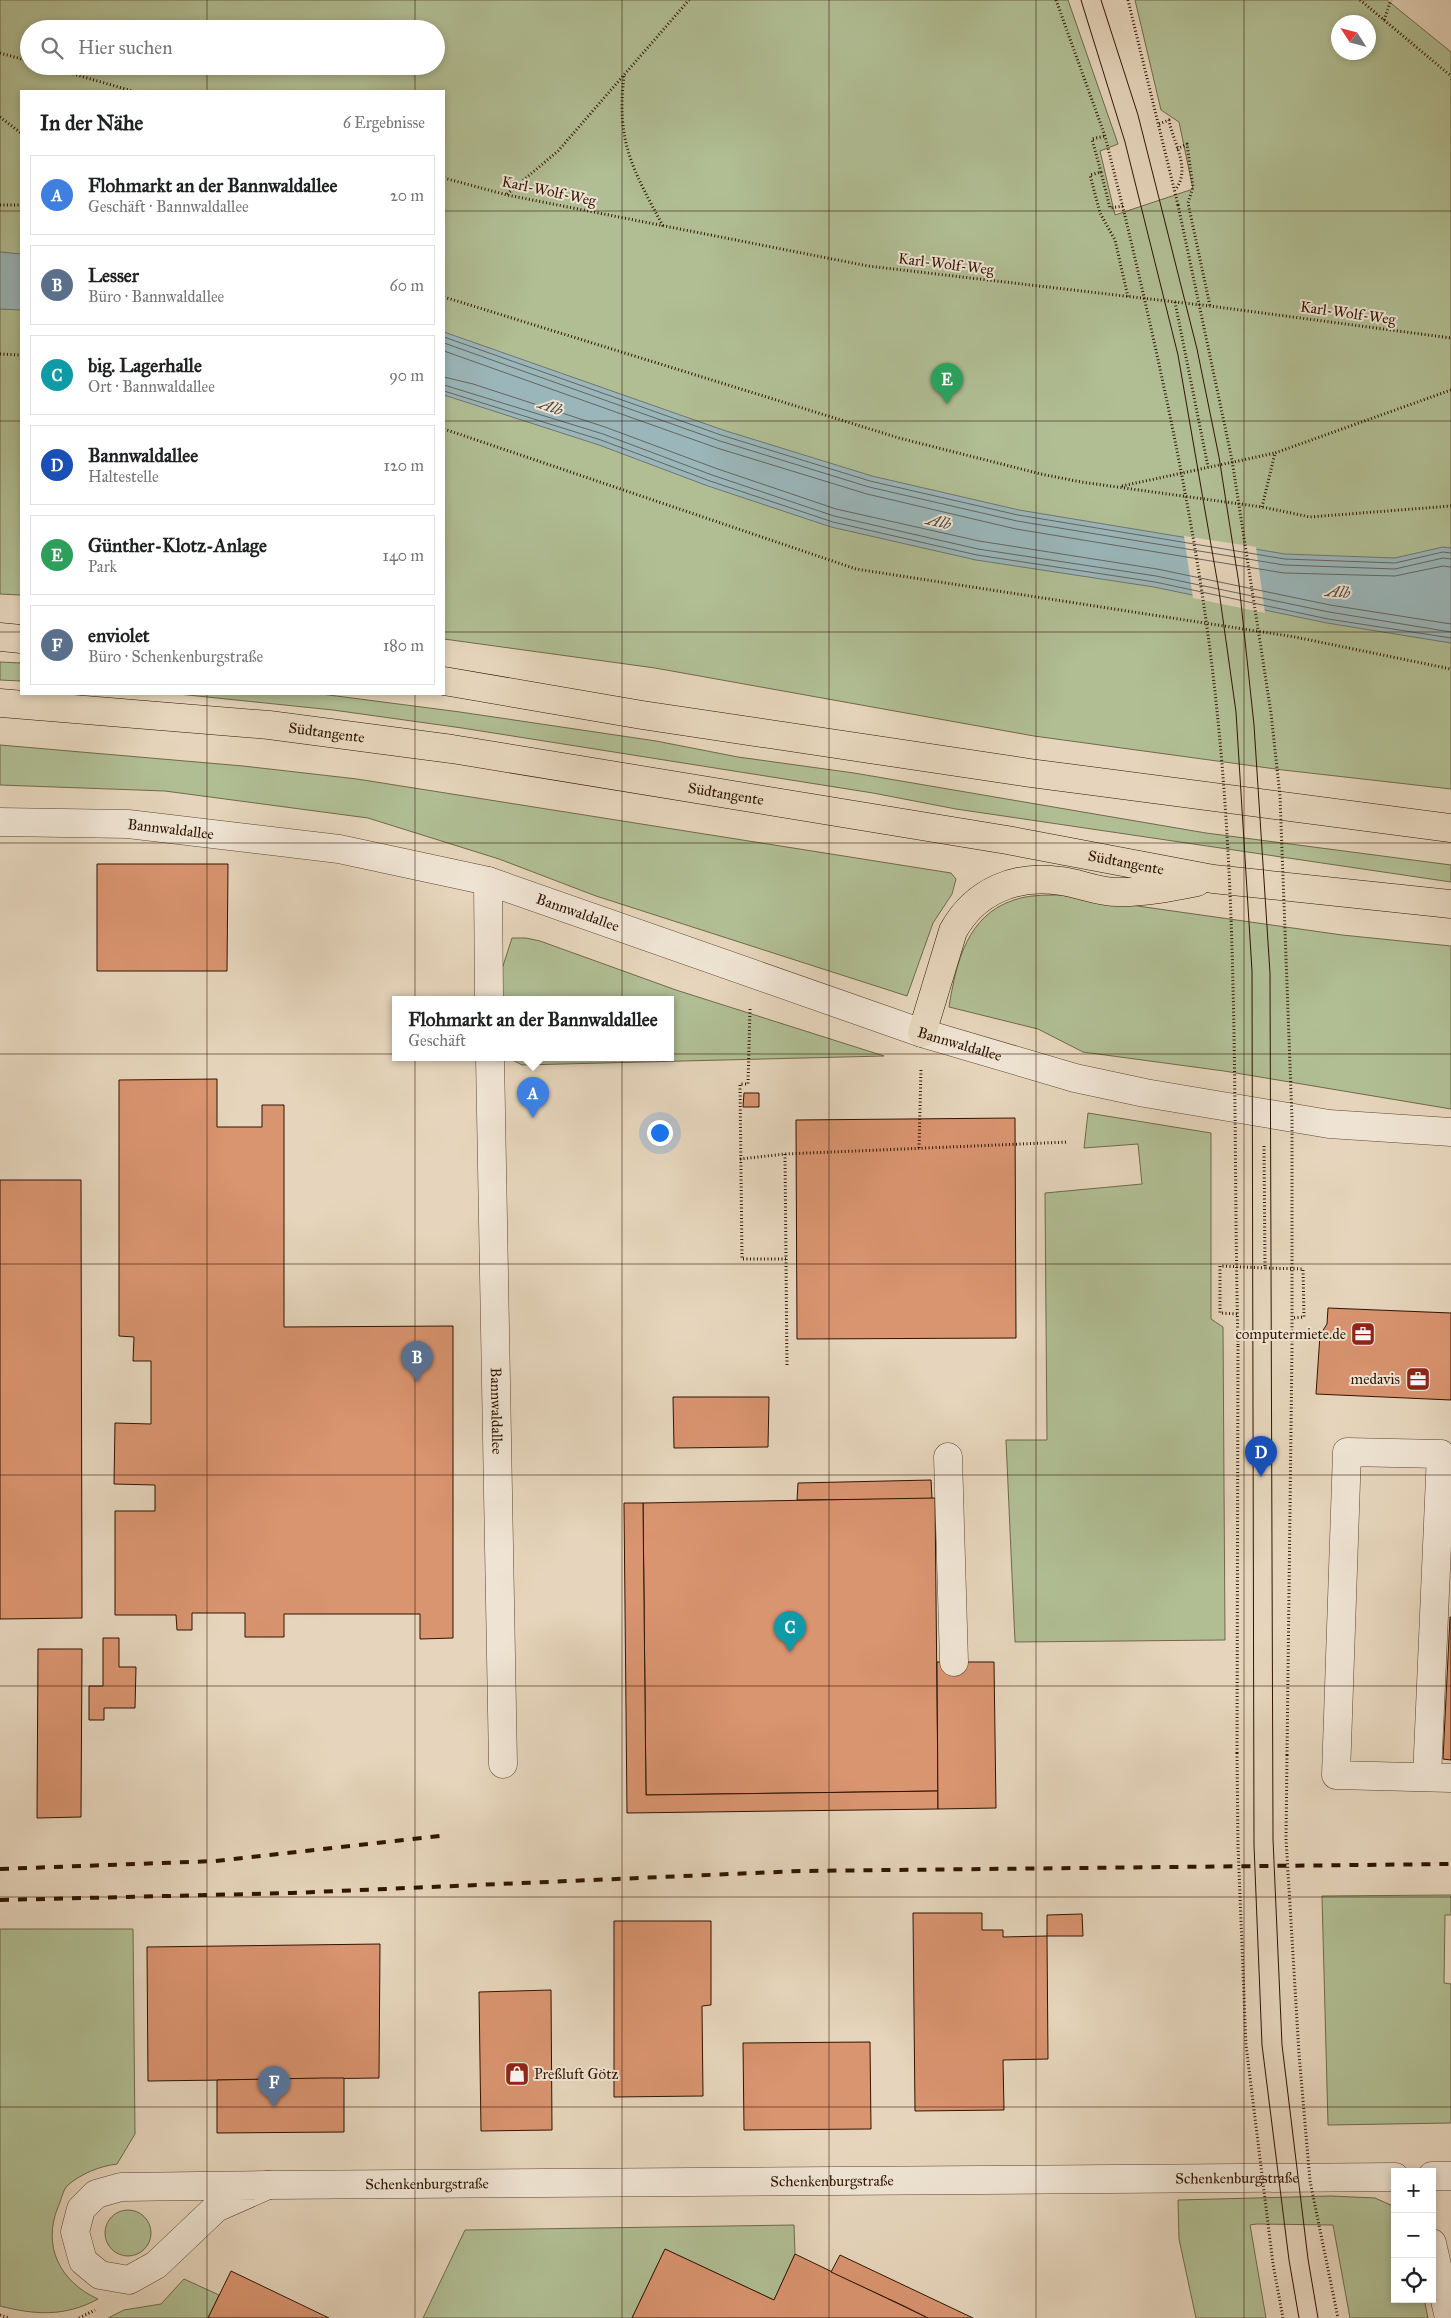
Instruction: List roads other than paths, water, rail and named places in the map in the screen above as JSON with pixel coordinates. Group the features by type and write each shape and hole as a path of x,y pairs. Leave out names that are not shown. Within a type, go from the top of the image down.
{"highway":[{"path":"0,637 20,638"},
{"path":"445,681 642,715 1030,774 1451,828"},
{"name":"Südtangente","path":"0,703 269,725 461,751 1007,840 1213,878 1451,904"},
{"path":"922,1033 953,930 960,917 994,889 1009,883 1041,879 1060,880 1117,892 1168,887 1213,878"}],"street":[{"name":"Bannwaldallee","path":"0,822 128,824 339,849 488,881 922,1033 1075,1078 1144,1093 1329,1124 1451,1132"},
{"path":"488,881 489,996"},
{"name":"Bannwaldallee","path":"490,1061 502,1764"},
{"path":"1348,1452 1441,1454 1439,1777 1336,1774 1348,1452"},
{"path":"948,1457 948,1648"},
{"path":"1436,2176 1451,2176"},
{"name":"Schenkenburgstraße","path":"268,2185 216,2208 156,2265 129,2280 100,2275 84,2261 75,2232 81,2209 96,2194 121,2187 268,2185 1391,2177"},
{"path":"1435,2258 1449,2318"}],"water":[{"path":"0,252 20,254 20,310 0,309"},
{"name":"Alb","path":"445,332 723,430 872,476 1019,510 1285,554 1395,558 1443,547 1451,548 1451,643 1327,623 1154,587 976,560 831,527 708,486 599,445 445,395"}],"tram line":[{"path":"1081,0 1125,142 1178,355 1219,591 1236,712 1252,971 1254,1845 1262,2045 1289,2260 1299,2318"},
{"path":"1101,0 1138,115 1197,349 1219,457 1239,584 1254,725 1270,973 1273,1839 1282,2045 1308,2259 1318,2318"}],"railway":[{"path":"0,1869 215,1861 448,1835"},
{"path":"0,1900 292,1893 800,1871 1451,1864"}],"place":[{"name":"Günther-Klotz-Anlage","path":"947,404"},
{"name":"Flohmarkt an der Bannwaldallee","path":"533,1118"},
{"name":"computermiete.de","path":"1363,1334"},
{"name":"medavis","path":"1418,1379"},
{"name":"Lesser","path":"417,1382"},
{"name":"Bannwaldallee","path":"1261,1477"},
{"name":"big. Lagerhalle","path":"790,1652"},
{"name":"Preßluft Götz","path":"517,2074"},
{"name":"enviolet","path":"274,2107"}]}
